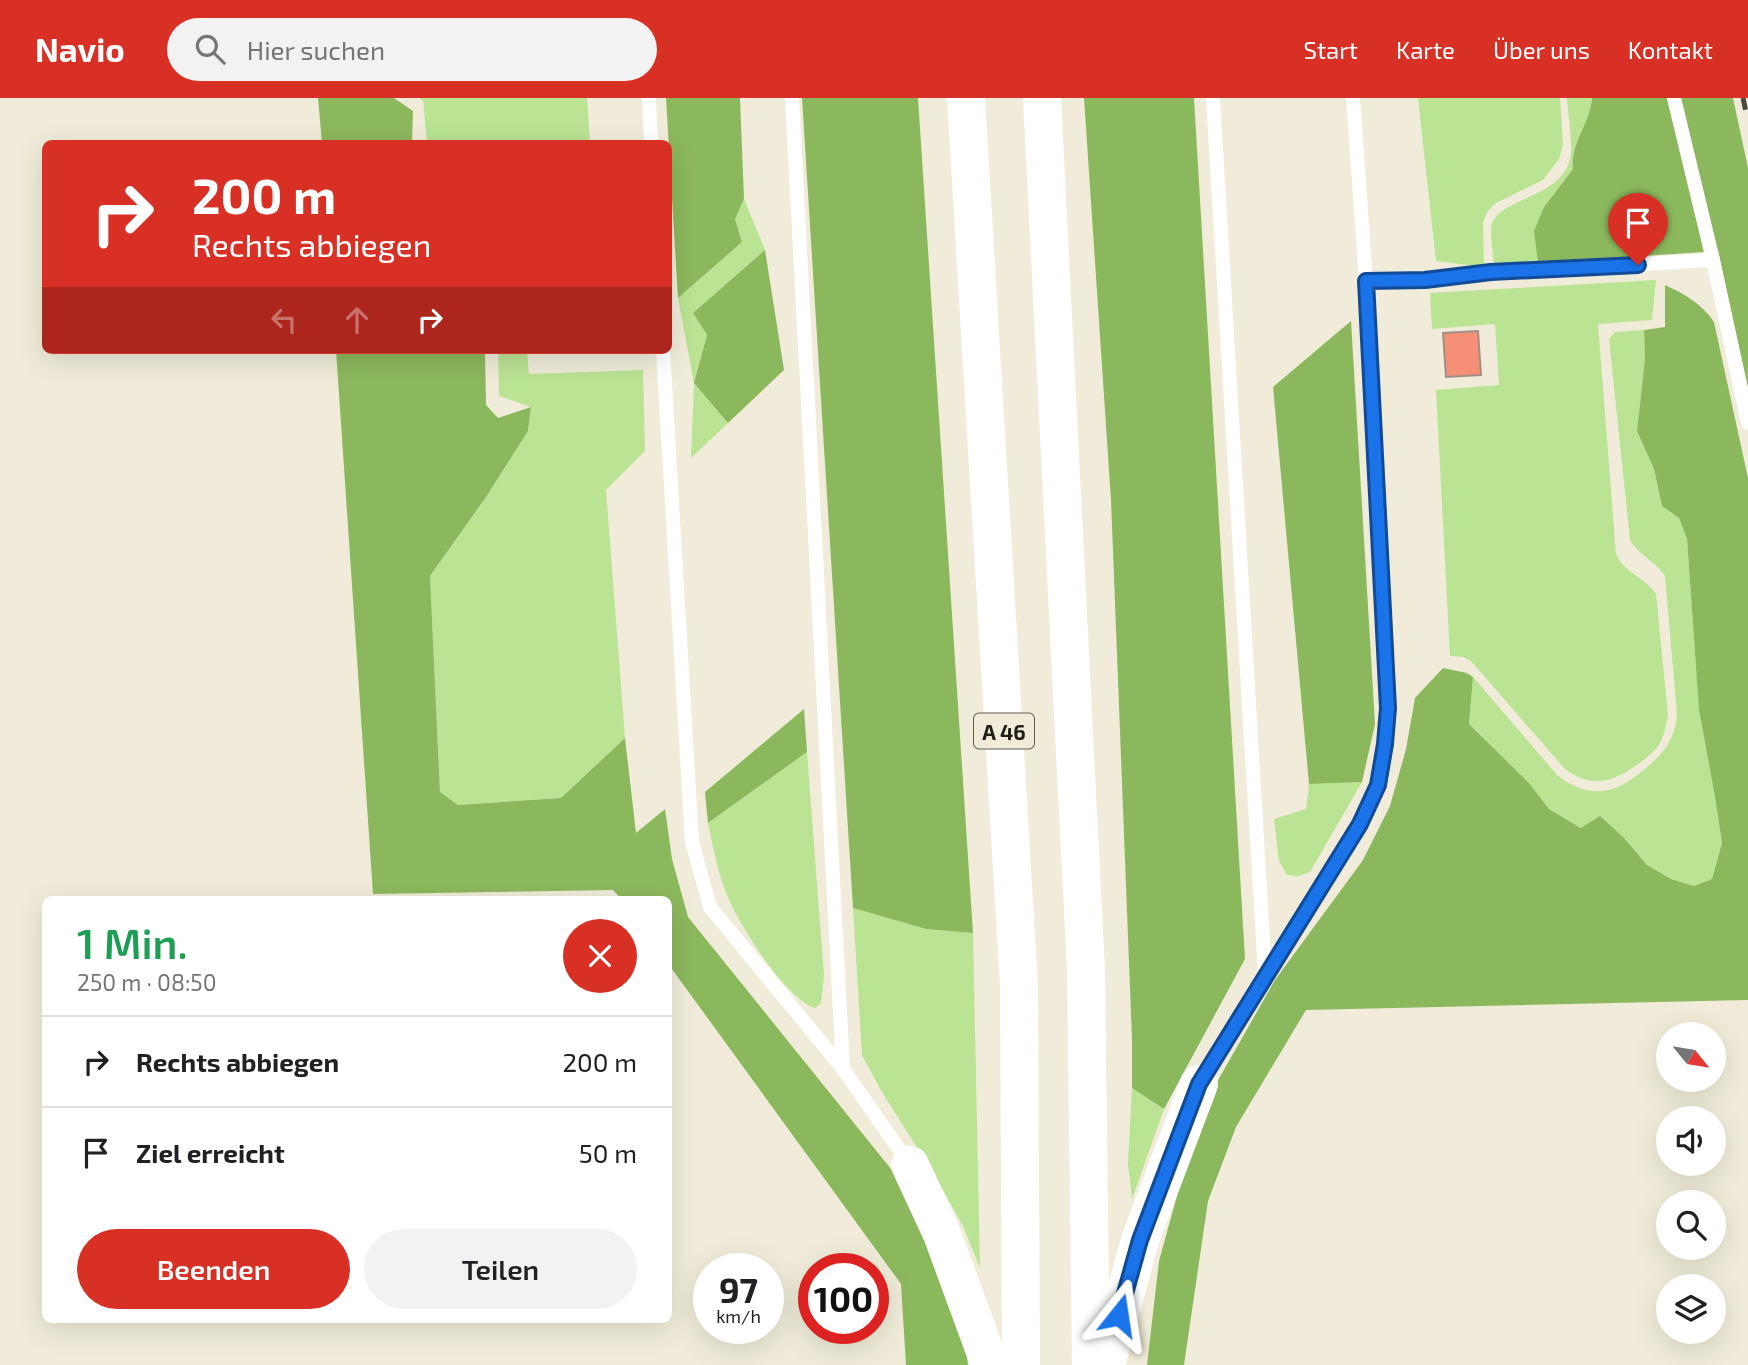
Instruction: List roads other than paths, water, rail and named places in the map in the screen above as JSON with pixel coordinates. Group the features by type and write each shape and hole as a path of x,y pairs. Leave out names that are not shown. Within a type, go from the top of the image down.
{"highway":[{"name":"A 46","path":"966,98 1019,986 1021,1365"},
{"path":"1042,98 1086,957 1090,1365"},
{"path":"1106,1365 1140,1240 1199,1084"},
{"path":"910,1165 942,1234 990,1365"}],"lane":[{"path":"649,98 652,140"},
{"path":"792,98 843,1069"},
{"path":"1213,98 1265,974"},
{"path":"1199,1084 1360,824 1378,785 1385,744 1388,708 1366,281 1353,98"},
{"path":"1674,98 1748,423"},
{"path":"1366,281 1425,280 1491,272 1713,260"},
{"path":"663,354 692,842 710,907 843,1069 910,1165"}],"railway":[{"path":"1743,98 1748,121"}]}
